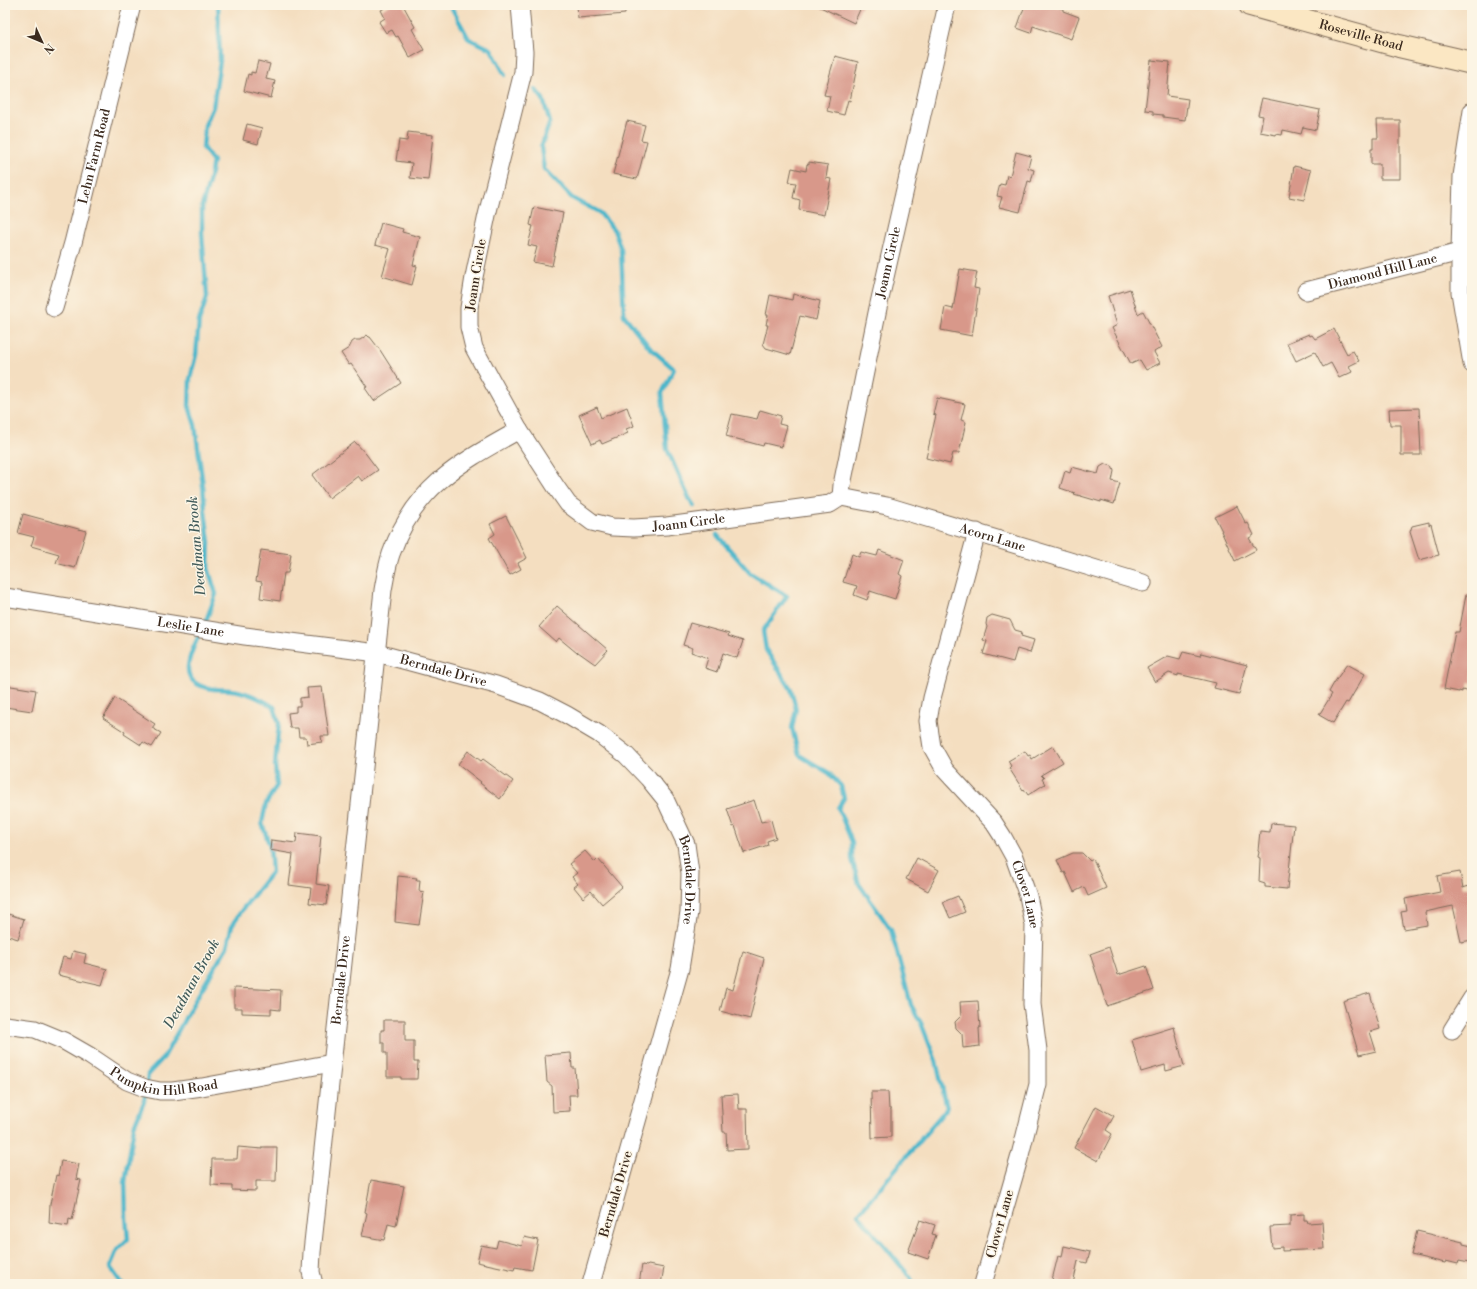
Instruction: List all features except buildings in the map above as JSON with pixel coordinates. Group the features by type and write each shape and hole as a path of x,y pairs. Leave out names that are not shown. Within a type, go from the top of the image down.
{"street":[{"name":"Lehn Farm Road","path":"54,308 73,243 132,5"},
{"name":"Joann Circle","path":"520,5 524,45 523,72 487,215 474,276 469,308 469,327 474,348 519,430 568,504 592,522 612,527 634,528 667,526 830,504 841,497 842,485 878,308 947,5"},
{"name":"Roseville Road","path":"1250,5 1399,46 1472,63"},
{"path":"1472,111 1462,176 1460,252 1460,292 1472,364"},
{"name":"Diamond Hill Lane","path":"1306,291 1460,252"},
{"name":"Berndale Drive","path":"314,1284 311,1272 312,1252 383,590 390,556 400,530 415,506 436,483 457,466 519,430"},
{"name":"Acorn Lane","path":"841,497 887,506 1143,583"},
{"name":"Clover Lane","path":"977,532 932,698 928,721 932,747 945,770 994,822 1014,857 1028,896 1034,925 1032,1004 1038,1050 1038,1084 1020,1159 983,1284"},
{"name":"Leslie Lane","path":"5,597 214,632 377,653"},
{"name":"Berndale Drive","path":"377,653 496,685 540,701 593,730 626,755 648,778 665,799 686,844 690,873 689,912 680,969 591,1284"},
{"path":"1452,1030 1472,998"},
{"name":"Pumpkin Hill Road","path":"5,1025 35,1029 64,1041 90,1056 127,1081 144,1088 160,1091 173,1091 202,1087 332,1063"}],"waterway":[{"name":"Deadman Brook","path":"204,626 216,594 208,568 209,542 203,486 195,425 189,406 190,379 196,355 199,321 207,297 202,234 202,206 213,161 203,148 205,125 213,107 220,61 218,5"},
{"path":"450,5 469,39 491,49 505,75"},
{"path":"535,89 543,99 550,122 541,147 544,169 572,198 599,212 614,230 621,249 624,315 650,348 674,369 662,393 667,449 694,506"},
{"path":"717,535 750,573 787,596 763,631 766,650 791,689 796,709 792,728 799,755 829,773 841,786 844,798 838,808 852,842 852,859 859,884 891,930 911,1005 921,1023 936,1061 947,1108 858,1214 910,1277 914,1284"},
{"name":"Deadman Brook","path":"122,1284 110,1267 117,1250 128,1239 125,1182 134,1126 144,1102 148,1074 164,1057 191,1007 227,947 232,925 272,872 270,847 262,823 266,804 277,785 275,765 279,723 274,707 261,700 238,691 207,688 197,684 191,679 188,672 188,665 200,633"}]}
